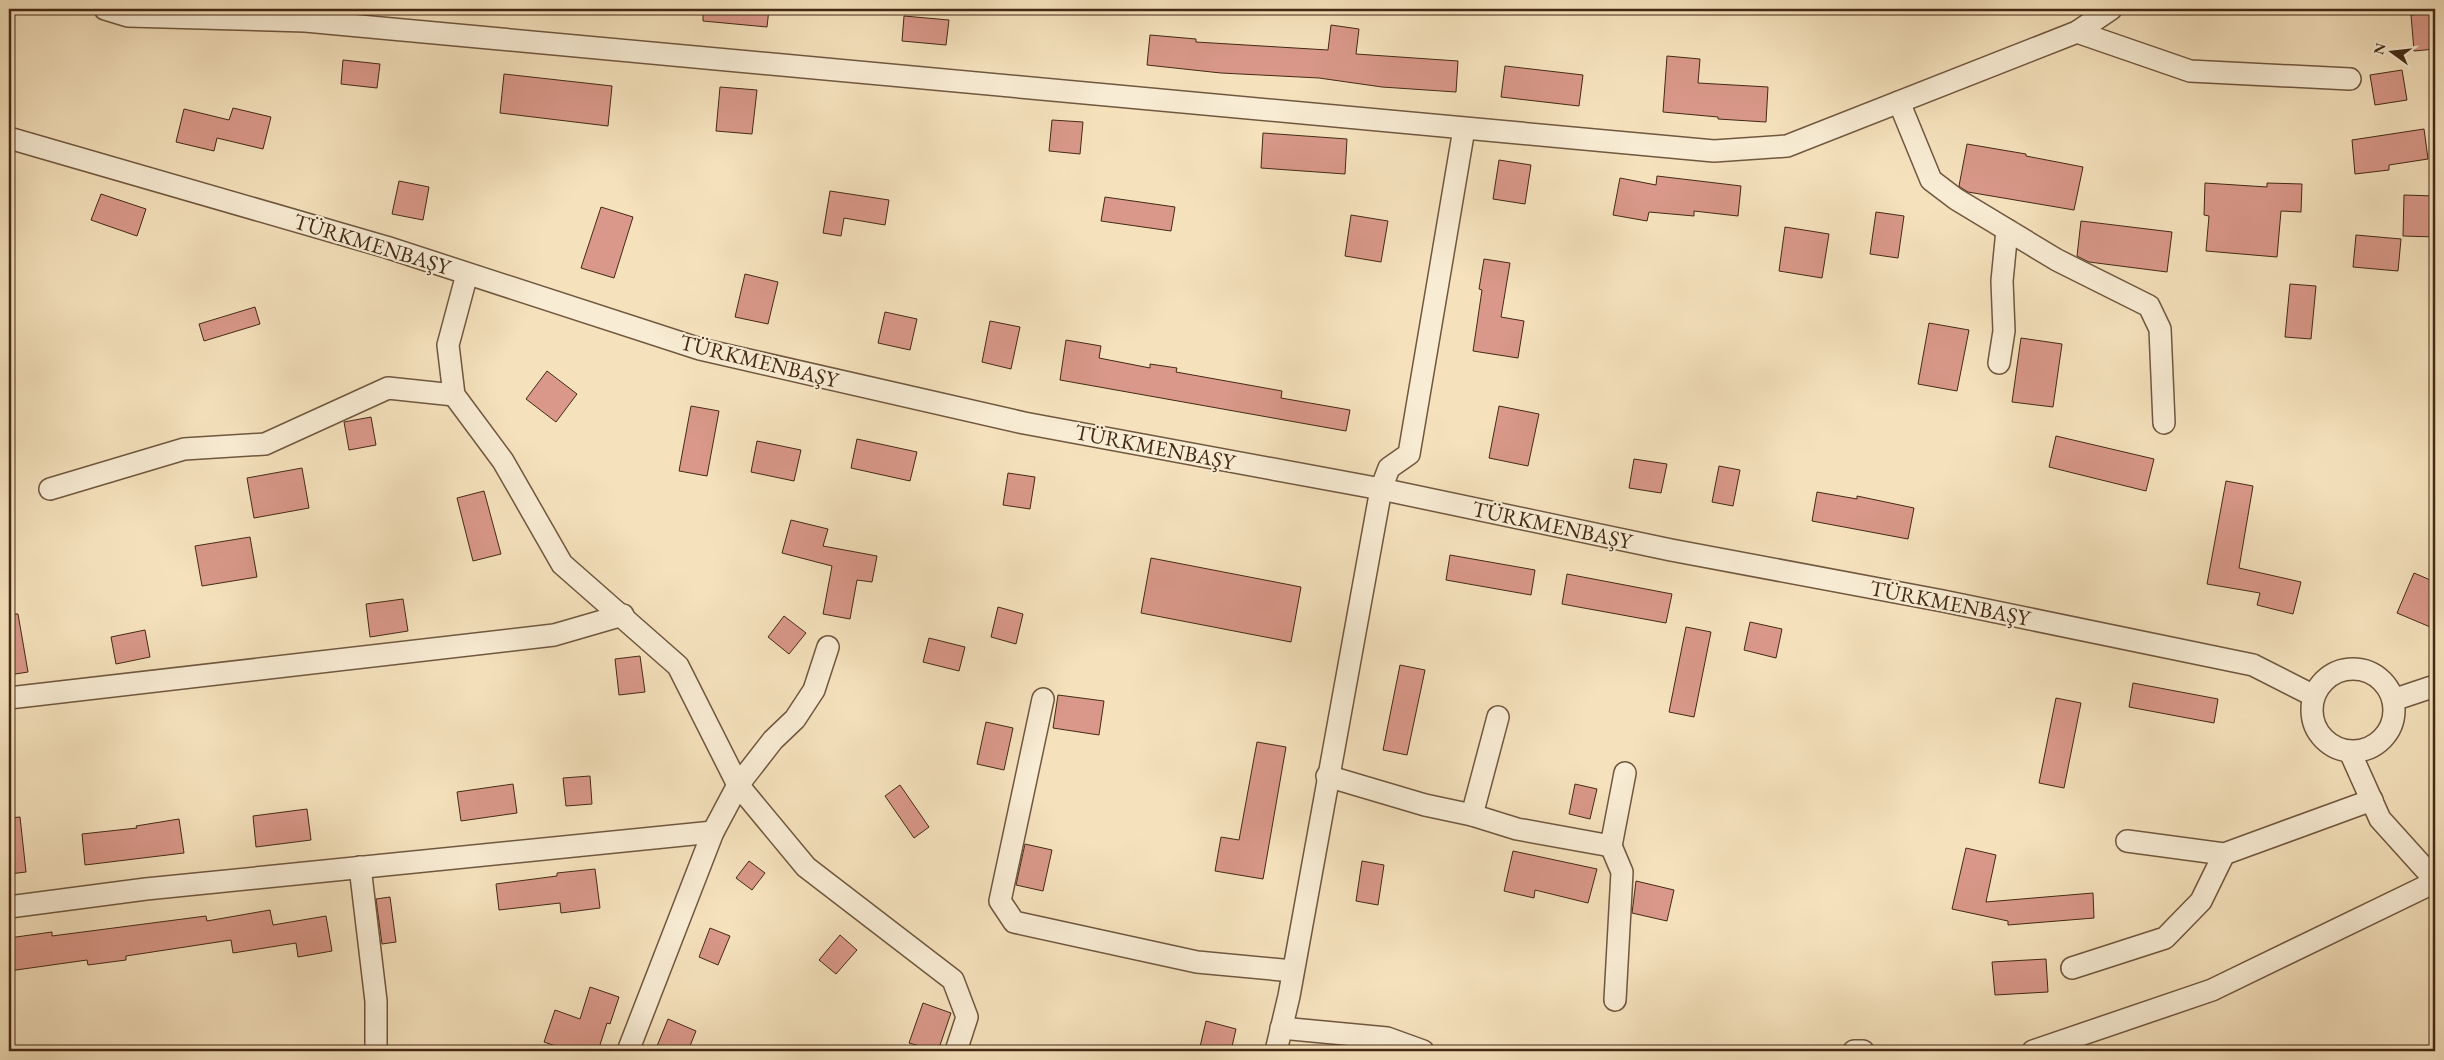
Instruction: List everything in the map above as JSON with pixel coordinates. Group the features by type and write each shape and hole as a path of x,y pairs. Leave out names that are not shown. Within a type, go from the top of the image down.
{"street":[{"path":"106,9 128,16 301,15 1464,129 1714,151 1786,146 2077,32 2111,9"},
{"path":"2077,32 2190,71 2350,79"},
{"path":"1899,102 1931,180 1956,199 2057,260 2149,306 2160,328 2164,423"},
{"path":"1276,1051 1293,971 1381,489 1389,468 1409,454 1464,129"},
{"name":"TÜRKMENBAŞY","path":"9,138 386,247 700,349 1024,423 1381,489 1671,550 1943,601 2254,665 2314,696"},
{"path":"2000,363 2004,331 2002,281 2007,230"},
{"path":"467,274 448,344 454,395 503,462 562,564 623,615 678,666 738,785 806,867 953,980 968,1017 956,1051"},
{"path":"50,489 184,449 265,444 388,388 454,395"},
{"path":"9,698 554,635 623,615"},
{"path":"628,1051 713,832 738,785 772,740 795,719 814,690 828,647"},
{"path":"2354,668 2371,672 2386,684 2393,700 2395,711 2391,726 2383,739 2367,749 2350,752 2333,746 2319,734 2312,716 2314,696 2325,679 2340,670 2354,668"},
{"path":"2393,700 2435,686"},
{"path":"1043,700 1000,901 1014,922 1197,962 1293,971"},
{"path":"1472,815 1498,717"},
{"path":"2034,1051 2212,990 2435,881 2380,819 2350,752"},
{"path":"1616,1000 1622,872 1611,846 1626,773"},
{"path":"1328,776 1425,805 1472,815 1517,830 1611,846"},
{"path":"2127,841 2224,854 2372,800"},
{"path":"9,907 146,888 713,832"},
{"path":"2072,968 2164,938 2201,901 2224,854"},
{"path":"360,867 376,1001 376,1051"},
{"path":"1281,1028 1387,1038 1423,1051"},
{"path":"1854,1051 1863,1051"}],"building":[{"path":"703,9 769,9 767,27 703,21"},
{"path":"2435,12 2435,49 2414,51 2411,15"},
{"path":"904,16 949,20 946,45 902,41"},
{"path":"1331,25 1359,29 1356,54 1458,61 1456,92 1382,87 1319,78 1221,73 1147,65 1150,35 1196,39 1196,42 1328,50"},
{"path":"1667,56 1700,59 1698,83 1768,87 1766,122 1718,119 1718,117 1663,112"},
{"path":"343,60 380,64 377,88 341,84"},
{"path":"1505,66 1583,75 1579,106 1501,97"},
{"path":"2402,70 2407,100 2375,105 2370,75"},
{"path":"504,74 612,86 608,126 500,113"},
{"path":"720,87 757,90 752,134 716,131"},
{"path":"233,108 271,117 263,149 217,138 214,151 176,142 184,109 229,120"},
{"path":"1052,120 1083,122 1080,154 1049,151"},
{"path":"2424,129 2428,159 2389,165 2389,170 2355,174 2352,140"},
{"path":"1263,133 1347,139 1345,174 1261,168"},
{"path":"1967,144 2026,154 2026,156 2083,167 2074,210 1968,192 1963,189 1959,186"},
{"path":"1499,160 1531,165 1525,204 1493,199"},
{"path":"1657,176 1741,186 1738,216 1694,211 1694,216 1649,212 1647,221 1613,215 1620,178 1656,185"},
{"path":"399,181 429,187 423,220 392,214"},
{"path":"2205,183 2267,187 2267,183 2302,184 2301,212 2281,211 2277,257 2206,251 2209,216 2204,215"},
{"path":"830,191 889,200 885,225 844,218 841,236 823,233"},
{"path":"101,194 146,209 137,236 91,220"},
{"path":"2404,195 2435,196 2435,237 2403,236"},
{"path":"1105,197 1175,207 1171,231 1101,221"},
{"path":"601,207 633,217 614,278 581,268"},
{"path":"1876,212 1904,216 1898,258 1870,254"},
{"path":"1351,215 1388,221 1381,262 1345,256"},
{"path":"2081,221 2172,232 2167,272 2089,262 2077,256"},
{"path":"1785,227 1829,234 1822,278 1779,271"},
{"path":"2356,235 2401,239 2398,271 2353,267"},
{"path":"1484,259 1510,263 1501,317 1524,321 1518,358 1473,351 1482,290 1479,289"},
{"path":"745,274 778,282 768,324 735,317"},
{"path":"2290,284 2316,286 2311,339 2285,337"},
{"path":"255,307 260,324 204,341 199,324"},
{"path":"885,312 917,319 910,350 878,343"},
{"path":"990,321 1020,327 1011,369 982,362"},
{"path":"1929,323 1969,330 1957,391 1918,384"},
{"path":"2021,338 2062,344 2053,407 2012,402"},
{"path":"1066,340 1101,346 1099,358 1150,368 1150,364 1177,368 1176,372 1282,391 1281,398 1350,410 1346,431 1060,380"},
{"path":"547,371 577,394 556,422 526,399"},
{"path":"691,406 719,411 707,476 679,471"},
{"path":"1499,406 1539,414 1528,466 1489,458"},
{"path":"371,417 376,445 349,450 344,422"},
{"path":"2056,436 2154,459 2146,491 2049,467"},
{"path":"857,439 917,452 910,481 851,468"},
{"path":"757,441 801,450 794,481 751,472"},
{"path":"1634,459 1667,464 1661,493 1629,488"},
{"path":"1719,466 1740,470 1733,506 1712,502"},
{"path":"302,468 309,508 254,518 247,478"},
{"path":"1008,473 1035,477 1030,509 1003,505"},
{"path":"2226,481 2253,486 2239,568 2301,582 2293,614 2257,605 2260,593 2207,584"},
{"path":"484,491 501,554 473,561 457,498"},
{"path":"1817,492 1857,499 1857,496 1914,508 1908,539 1812,521"},
{"path":"791,520 828,529 823,546 877,556 872,582 857,580 850,619 823,614 832,566 782,553"},
{"path":"250,537 257,577 202,586 195,546"},
{"path":"1450,555 1535,570 1531,595 1446,580"},
{"path":"1151,558 1301,587 1291,642 1141,613"},
{"path":"2414,573 2435,582 2435,629 2397,613"},
{"path":"1567,574 1672,594 1666,623 1562,604"},
{"path":"403,599 408,631 370,637 366,604"},
{"path":"998,607 1023,614 1016,644 991,637"},
{"path":"9,614 18,614 28,672 9,675"},
{"path":"784,616 806,633 789,654 768,637"},
{"path":"1750,622 1782,629 1776,658 1744,650"},
{"path":"1686,627 1711,632 1694,717 1669,712"},
{"path":"145,630 150,657 116,664 111,637"},
{"path":"929,638 965,647 959,671 923,662"},
{"path":"640,656 645,692 619,695 615,659"},
{"path":"1400,665 1425,670 1407,755 1383,750"},
{"path":"2133,683 2218,699 2214,723 2129,707"},
{"path":"1058,695 1104,701 1099,735 1053,728"},
{"path":"2056,698 2081,703 2064,788 2039,783"},
{"path":"986,722 1013,728 1004,770 977,764"},
{"path":"1257,742 1286,747 1263,879 1215,871 1221,837 1239,840"},
{"path":"590,776 592,804 566,806 563,778"},
{"path":"513,784 517,813 461,821 457,792"},
{"path":"1575,784 1597,789 1590,819 1569,814"},
{"path":"900,785 929,827 914,838 885,796"},
{"path":"307,809 311,840 256,847 253,816"},
{"path":"20,817 26,872 9,874 9,818"},
{"path":"179,819 184,853 85,865 82,834 137,828 136,826"},
{"path":"1025,844 1052,850 1043,891 1016,885"},
{"path":"1966,848 1996,855 1986,902 2093,893 2094,918 2008,925 2008,921 1952,909"},
{"path":"1513,851 1597,869 1588,903 1535,890 1534,898 1504,891"},
{"path":"749,861 765,873 752,890 736,878"},
{"path":"1362,861 1384,865 1378,905 1356,901"},
{"path":"595,869 600,908 561,913 560,903 499,910 496,884 557,876 557,873"},
{"path":"1636,881 1674,890 1667,921 1632,913"},
{"path":"390,897 396,942 382,944 376,899"},
{"path":"270,910 273,925 326,916 332,951 298,957 296,943 233,953 231,940 126,956 126,960 88,965 87,960 9,971 9,938 52,932 52,936 206,916 207,921"},
{"path":"710,928 730,936 718,965 699,957"},
{"path":"840,935 857,950 836,974 819,960"},
{"path":"2046,959 2048,992 1995,995 1992,962"},
{"path":"590,987 619,997 610,1024 607,1023 598,1051 570,1051 544,1042 555,1010 580,1019"},
{"path":"923,1003 951,1013 938,1051 909,1043"},
{"path":"668,1019 696,1031 688,1051 655,1051"},
{"path":"1206,1021 1236,1029 1231,1051 1199,1051"}]}
